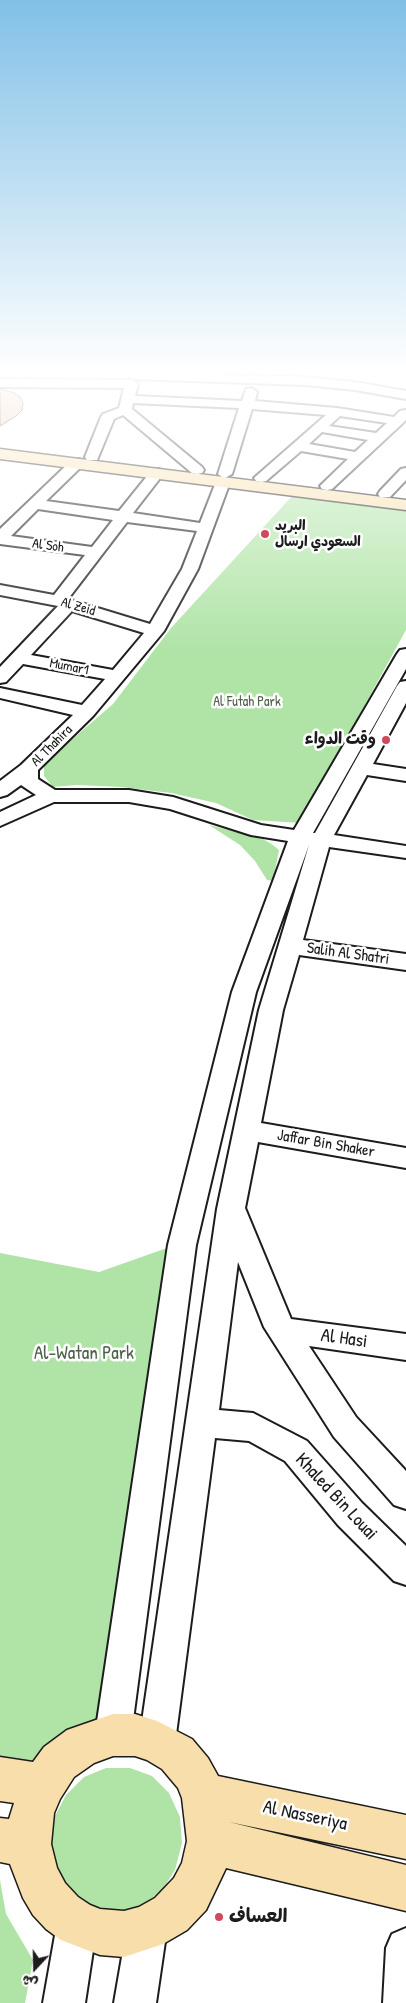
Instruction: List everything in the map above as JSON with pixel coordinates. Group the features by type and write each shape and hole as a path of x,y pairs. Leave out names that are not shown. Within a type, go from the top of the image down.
{"main road":[{"path":"121,466 157,473 224,478 406,505"},
{"path":"158,466 197,470 224,478 261,478 406,496"},
{"path":"113,1734 136,1735 158,1742 177,1754 193,1773 204,1795 210,1841 203,1869 190,1894 171,1914 147,1928 124,1934 100,1932 77,1924 62,1913 44,1891 32,1863 15,1842 32,1813 43,1784 60,1762 82,1745 113,1734"},
{"path":"0,1779 43,1784"},
{"name":"Al Nasseriya","path":"204,1795 406,1837"},
{"path":"210,1841 406,1888"}],"street":[{"path":"0,538 7,522 34,504 77,466"},
{"path":"193,466 197,470"},
{"name":"Al Thahira","path":"51,796 28,781 28,769 86,712 155,630 190,569 228,466"},
{"path":"261,478 274,466"},
{"path":"327,486 347,466"},
{"path":"385,494 406,472"},
{"path":"0,678 64,603 96,552 157,473"},
{"path":"34,504 205,528"},
{"name":"Al Soh","path":"0,538 96,552"},
{"name":"Al Zeid","path":"0,590 64,603 155,630"},
{"path":"158,1742 232,1208 271,1010 290,946 311,839 406,654"},
{"name":"Mumar1","path":"19,658 118,676"},
{"path":"286,880 311,839 361,768 406,686"},
{"path":"0,693 86,712"},
{"path":"361,768 406,775"},
{"path":"0,791 28,769"},
{"path":"0,820 51,796 138,798 172,803 212,815 264,835 282,847 289,863 286,880 244,992 182,1245 113,1734"},
{"path":"240,826 258,831 406,852"},
{"name":"Salih Al Shatri","path":"290,946 406,962"},
{"name":"Jaffar Bin Shaker","path":"247,1130 406,1158"},
{"path":"232,1208 274,1318 345,1427 406,1494"},
{"name":"Al Hasi","path":"282,1330 406,1347"},
{"name":"Khaled Bin Louai","path":"202,1423 253,1427 296,1451 350,1514 406,1570"},
{"path":"64,2003 77,1924"},
{"path":"134,2003 147,1928"},
{"path":"404,2003 406,1948"}],"green space":[{"name":"Al Futah Park","path":"293,495 406,510 406,630 300,823 253,820 216,803 171,793 121,787 77,785 53,787 44,776 44,766 113,704 171,628"},
{"path":"209,825 263,839 279,850 273,881 267,880 255,861 240,845"},
{"name":"Al-Watan Park","path":"184,1242 115,1730 62,1757 0,1773 0,1253 99,1272"},
{"path":"106,1768 130,1768 152,1776 169,1793 180,1817 182,1843 175,1870 161,1892 139,1907 114,1913 90,1908 69,1894 55,1871 50,1845 54,1818 66,1795 84,1777"},
{"path":"0,1880 6,1914 33,1960 25,2003 0,2003"}],"place":[{"name":"البريد السعودي ارسال","path":"265,534"},
{"name":"وقت الدواء","path":"386,740"},
{"name":"العساف","path":"219,1917"}]}
